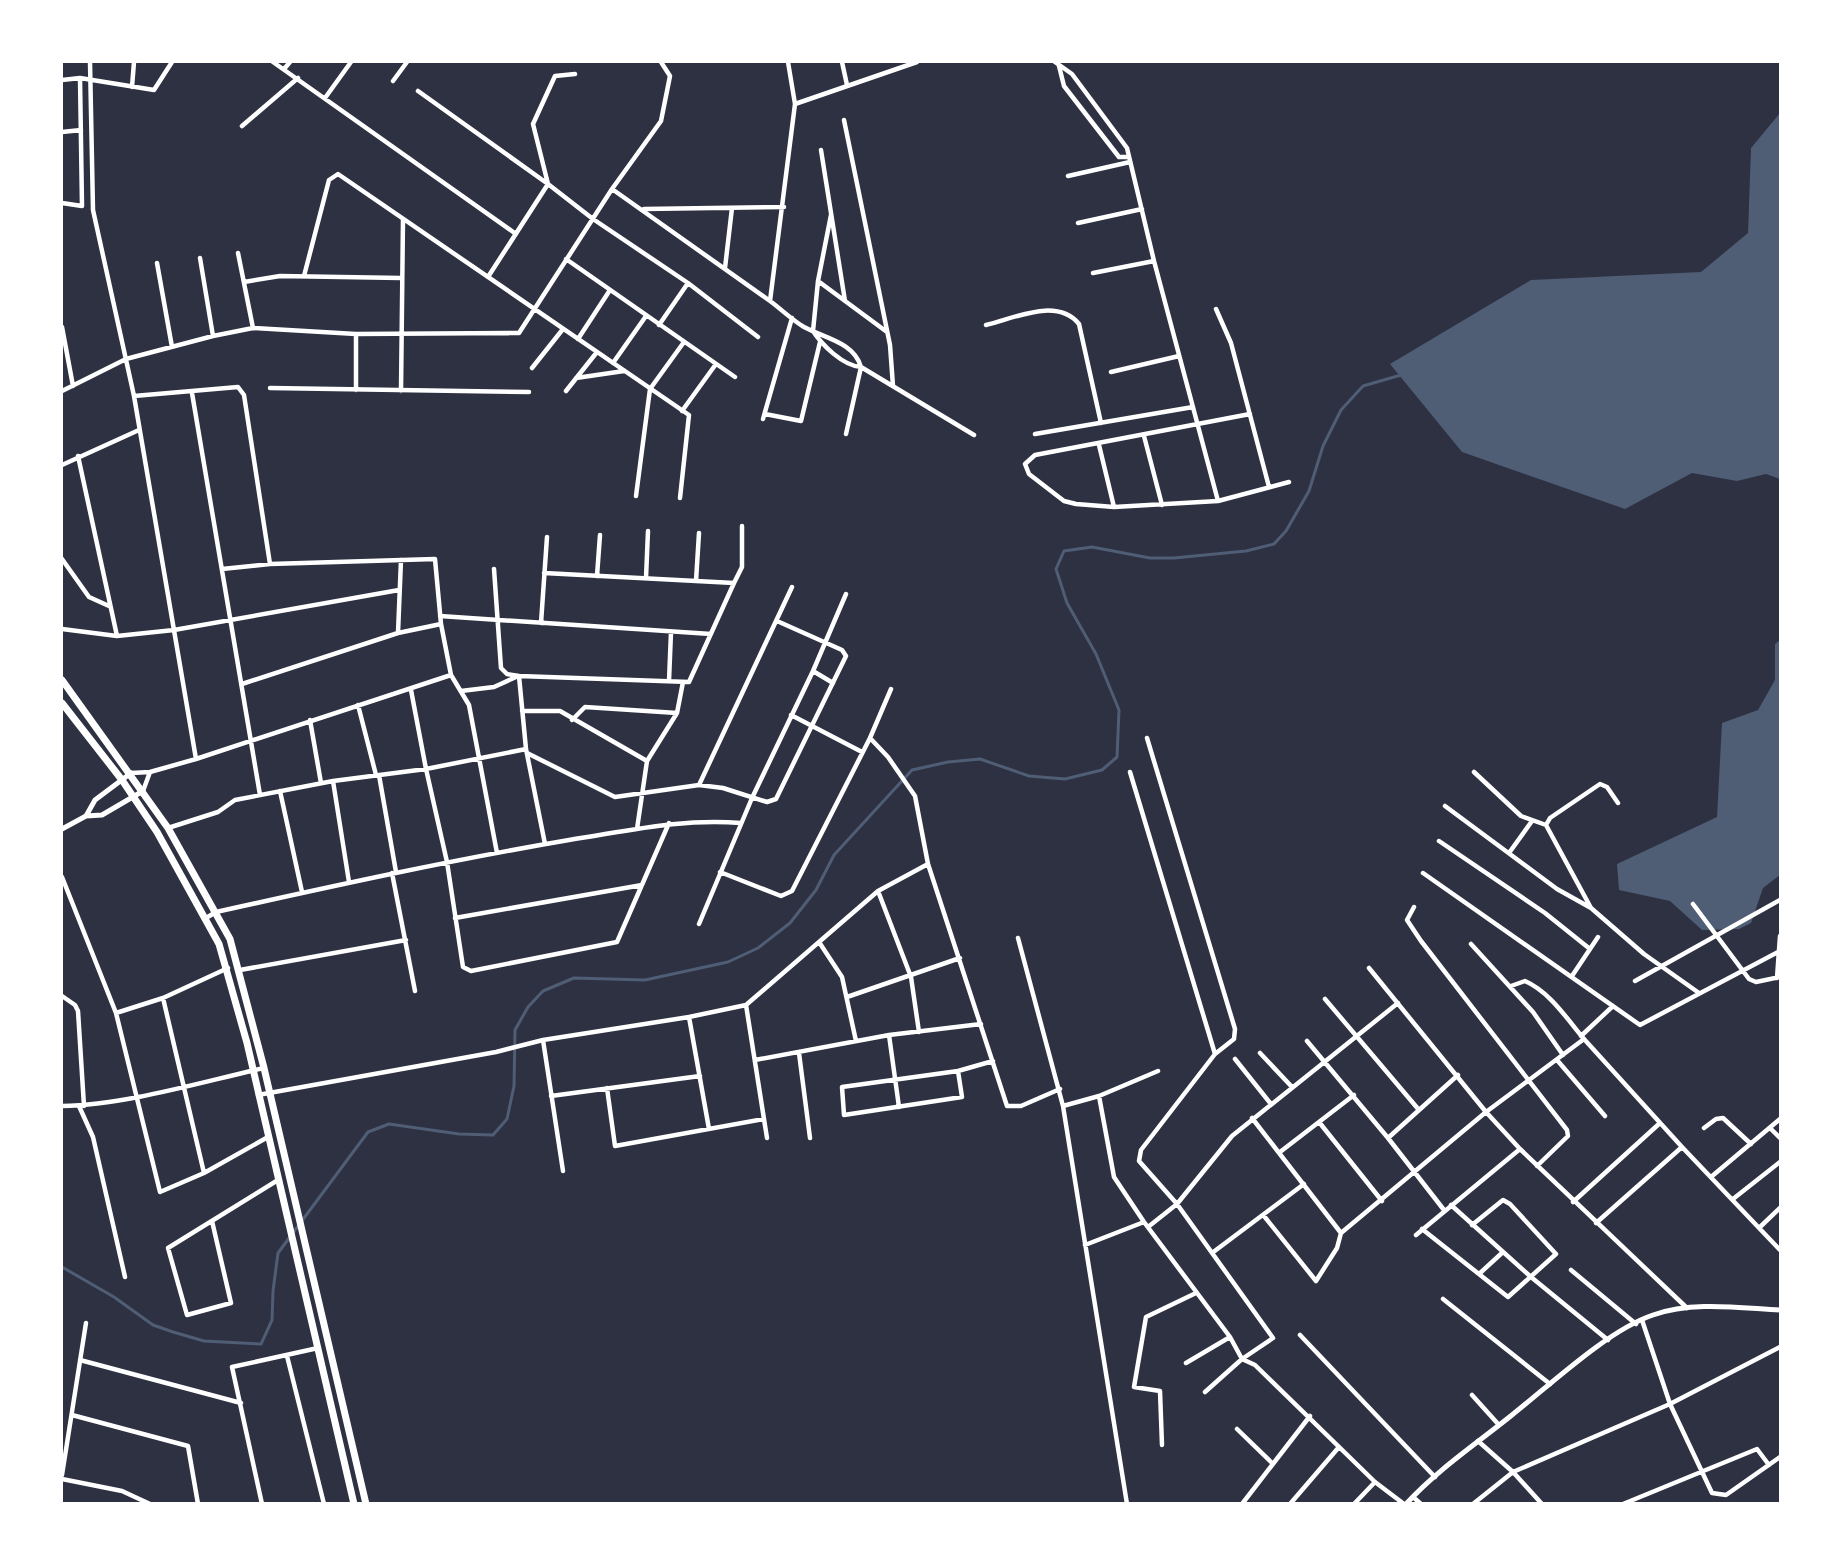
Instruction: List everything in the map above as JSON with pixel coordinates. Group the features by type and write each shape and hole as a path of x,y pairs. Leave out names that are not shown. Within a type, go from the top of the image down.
{"main road":[{"path":"62,680 131,773 168,828 230,939 250,1008 366,1503"},
{"path":"62,703 122,780 157,832 206,918 228,968 354,1503"}],"street":[{"path":"90,62 93,210 134,396 196,759"},
{"path":"132,87 134,62"},
{"path":"62,80 80,78 154,90 172,62"},
{"path":"273,62 516,234"},
{"path":"284,69 290,62"},
{"path":"325,98 351,62"},
{"path":"393,81 407,62"},
{"path":"62,391 126,359 253,328 356,334 519,333 612,189 661,121 670,76 661,62"},
{"path":"770,300 784,207 795,104 788,62"},
{"path":"842,62 847,85"},
{"path":"795,104 904,64 917,62"},
{"path":"1057,64 1072,75 1127,148 1154,261 1218,501"},
{"path":"1057,64 1064,86 1119,157 1129,159"},
{"path":"488,277 548,184 533,124 555,76 575,74"},
{"path":"62,202 82,206 80,78"},
{"path":"242,126 298,78"},
{"path":"418,91 593,219 688,283 758,337"},
{"path":"1090,119 1101,112"},
{"path":"844,120 887,332 893,386"},
{"path":"62,132 81,130"},
{"path":"820,150 845,301"},
{"path":"1068,176 1129,159"},
{"path":"304,276 329,180 338,174 688,415 680,498"},
{"path":"612,189 644,209 792,318 813,331 830,336 858,357 861,367 846,434"},
{"path":"644,209 784,207"},
{"path":"725,268 732,208"},
{"path":"1078,223 1142,208"},
{"path":"831,215 818,281 813,331 820,342 853,366 861,367 974,435"},
{"path":"401,391 400,333 404,219"},
{"path":"238,253 253,328"},
{"path":"200,258 213,336"},
{"path":"566,259 735,377"},
{"path":"1093,273 1154,261"},
{"path":"157,263 172,347"},
{"path":"244,282 280,276 401,278"},
{"path":"818,281 887,332"},
{"path":"659,325 688,283"},
{"path":"578,339 610,290"},
{"path":"986,325 1053,309 1072,315 1079,324 1101,423"},
{"path":"1216,309 1231,343 1269,487"},
{"path":"613,363 646,316"},
{"path":"792,318 764,416 801,421 820,342"},
{"path":"62,327 73,386"},
{"path":"532,368 563,329"},
{"path":"356,334 356,390"},
{"path":"636,496 650,389 684,342"},
{"path":"566,391 597,352"},
{"path":"1112,372 1179,356"},
{"path":"682,411 716,364"},
{"path":"576,378 624,371"},
{"path":"134,396 192,393 238,387 244,395 270,564"},
{"path":"270,388 529,392"},
{"path":"192,393 260,795"},
{"path":"1035,434 1193,407"},
{"path":"1250,414 1035,456 1027,460 1025,468 1064,501 1114,507 1218,501 1289,482"},
{"path":"62,465 139,430"},
{"path":"1144,436 1162,505"},
{"path":"1099,445 1114,507"},
{"path":"78,456 117,636"},
{"path":"494,569 501,668 507,674 689,682 742,567 742,526"},
{"path":"645,578 648,531"},
{"path":"696,581 699,533"},
{"path":"597,576 600,534"},
{"path":"541,623 547,537"},
{"path":"62,559 89,597 109,606"},
{"path":"222,569 270,564 435,559 441,624 451,675 469,705 497,853"},
{"path":"398,633 401,560"},
{"path":"544,573 734,583"},
{"path":"699,785 792,587"},
{"path":"62,629 117,636 174,630 231,622 399,590"},
{"path":"699,924 752,798 813,671 846,594"},
{"path":"440,616 711,634"},
{"path":"168,828 218,812 235,800 321,783 426,769 526,751 615,797 699,785 723,788 767,802 776,798 846,656 842,650 777,621"},
{"path":"242,684 398,633 441,624"},
{"path":"669,681 671,632"},
{"path":"813,671 833,683"},
{"path":"87,816 95,800 131,773 150,772 196,759 451,675"},
{"path":"461,691 494,687 519,676"},
{"path":"519,676 526,751 545,844"},
{"path":"510,679 520,690"},
{"path":"638,829 647,760 677,713 683,681"},
{"path":"720,872 774,894 787,895 813,852 870,738 891,689"},
{"path":"411,690 447,862 463,967 471,971 617,942 669,823"},
{"path":"358,705 377,775 415,992"},
{"path":"572,720 585,706 677,713"},
{"path":"522,711 560,711 572,720 647,760"},
{"path":"791,716 862,752"},
{"path":"310,720 321,783"},
{"path":"870,738 888,757 915,796 928,864 1007,1106 1021,1106 1060,1089"},
{"path":"1147,738 1235,1029 1234,1039 1215,1054 1141,1150 1139,1161 1177,1204 1273,1338 1242,1359 1205,1392"},
{"path":"62,829 87,816 102,815 134,798 143,791 150,772"},
{"path":"1130,772 1215,1054"},
{"path":"1474,772 1521,816 1546,825 1591,908"},
{"path":"333,781 350,882"},
{"path":"1546,825 1550,818 1600,784 1607,787 1618,803"},
{"path":"280,791 302,892"},
{"path":"1445,806 1557,889 1591,908 1661,966 1699,993"},
{"path":"206,918 216,912 302,892 545,844 669,823 704,820 741,823"},
{"path":"1509,853 1532,821"},
{"path":"1439,841 1545,913 1590,949"},
{"path":"258,1095 496,1052 543,1040 689,1017 746,1005 878,891 928,864"},
{"path":"1423,873 1640,1025 1780,951"},
{"path":"62,877 116,1013 160,1192 204,1173 268,1137"},
{"path":"455,918 642,885"},
{"path":"878,891 911,976 919,1032"},
{"path":"1635,981 1780,900"},
{"path":"1693,904 1749,979 1756,982 1779,978 1780,936"},
{"path":"1414,907 1407,920 1421,941 1567,1130 1568,1136 1537,1166"},
{"path":"1572,976 1599,937"},
{"path":"1018,938 1060,1089 1127,1503"},
{"path":"240,970 406,940"},
{"path":"819,942 842,977 856,1041"},
{"path":"1471,944 1511,986 1563,1055"},
{"path":"847,997 960,958"},
{"path":"116,1013 163,998 228,968"},
{"path":"1369,968 1486,1112 1520,1149 1573,1202 1687,1308"},
{"path":"1511,986 1525,981 1566,1015 1582,1037 1660,1123 1780,1250"},
{"path":"62,996 75,1005 78,1011 82,1106 93,1137 124,1277"},
{"path":"163,998 204,1173"},
{"path":"1325,999 1419,1110"},
{"path":"1148,1227 1177,1204 1232,1136 1398,1003"},
{"path":"746,1005 767,1138"},
{"path":"1264,1216 1316,1281 1337,1248 1341,1233 1486,1112 1530,1082 1563,1055 1612,1006"},
{"path":"689,1017 709,1129"},
{"path":"755,1060 889,1035 981,1024"},
{"path":"889,1035 899,1107"},
{"path":"543,1040 563,1171"},
{"path":"1307,1041 1354,1095 1444,1210"},
{"path":"799,1053 810,1138"},
{"path":"1260,1053 1292,1087"},
{"path":"1235,1059 1271,1104"},
{"path":"1557,1060 1605,1116"},
{"path":"958,1071 962,1097 844,1115 842,1087 894,1082 958,1071 993,1061"},
{"path":"62,1106 82,1106 137,1096 264,1068"},
{"path":"1063,1106 1099,1096 1158,1071"},
{"path":"1388,1138 1458,1075"},
{"path":"552,1096 700,1076"},
{"path":"608,1088 615,1146 764,1119"},
{"path":"1280,1152 1354,1095"},
{"path":"1099,1096 1114,1177 1144,1222 1230,1337 1242,1359 1255,1365 1310,1416 1375,1482 1405,1503 1550,1384 1608,1340 1642,1320 1654,1314 1687,1308 1780,1310"},
{"path":"1704,1128 1716,1119 1723,1118 1751,1144"},
{"path":"1252,1119 1341,1233"},
{"path":"1711,1177 1780,1119"},
{"path":"1320,1122 1382,1201"},
{"path":"1573,1202 1660,1123"},
{"path":"1770,1128 1780,1138"},
{"path":"1596,1223 1682,1147"},
{"path":"1416,1235 1520,1149"},
{"path":"1733,1199 1780,1161"},
{"path":"212,1221 231,1303 187,1315 168,1248 278,1180"},
{"path":"1212,1253 1304,1184"},
{"path":"1422,1230 1508,1297 1556,1254 1510,1204 1503,1200 1473,1225"},
{"path":"1451,1205 1531,1277 1608,1340"},
{"path":"1760,1227 1780,1208"},
{"path":"1085,1245 1144,1222"},
{"path":"1479,1274 1503,1252"},
{"path":"1571,1270 1636,1324"},
{"path":"1162,1445 1160,1391 1134,1387 1146,1317 1196,1293"},
{"path":"1443,1299 1550,1384"},
{"path":"1642,1320 1670,1404 1712,1493 1726,1495 1780,1457"},
{"path":"86,1323 62,1477 122,1491 150,1503"},
{"path":"1300,1335 1435,1477"},
{"path":"1186,1363 1230,1337"},
{"path":"1473,1503 1513,1472 1670,1404 1780,1347"},
{"path":"262,1503 232,1367 318,1348"},
{"path":"287,1356 324,1503"},
{"path":"80,1360 241,1403"},
{"path":"1472,1395 1499,1425"},
{"path":"72,1415 188,1446 198,1503"},
{"path":"1242,1503 1271,1462 1310,1416"},
{"path":"1237,1429 1271,1462"},
{"path":"1478,1441 1513,1472 1542,1503"},
{"path":"1290,1503 1339,1447"},
{"path":"1623,1503 1631,1502 1757,1449 1769,1465"},
{"path":"1354,1503 1375,1482"},
{"path":"1413,1497 1421,1503"}],"water":[{"path":"1780,113 1780,479 1766,474 1737,481 1692,473 1625,509 1462,452 1390,364 1531,280 1701,272 1748,233 1751,148"},
{"path":"1780,640 1780,875 1763,888 1751,923 1739,929 1702,930 1670,901 1619,890 1617,864 1717,817 1722,723 1758,710 1775,680 1775,644"}],"waterway":[{"path":"62,1267 114,1297 153,1325 204,1341 261,1344 272,1320 278,1253 368,1132 389,1124 459,1134 493,1135 507,1119 514,1086 515,1030 528,1007 543,991 574,978 645,980 728,962 758,948 790,923 816,890 834,855 912,770 948,762 980,759 1029,776 1065,779 1102,770 1117,757 1119,710 1096,654 1067,603 1056,569 1064,551 1092,547 1150,558 1174,558 1246,551 1274,544 1286,531 1309,491 1323,446 1341,410 1363,386 1401,375"}]}
